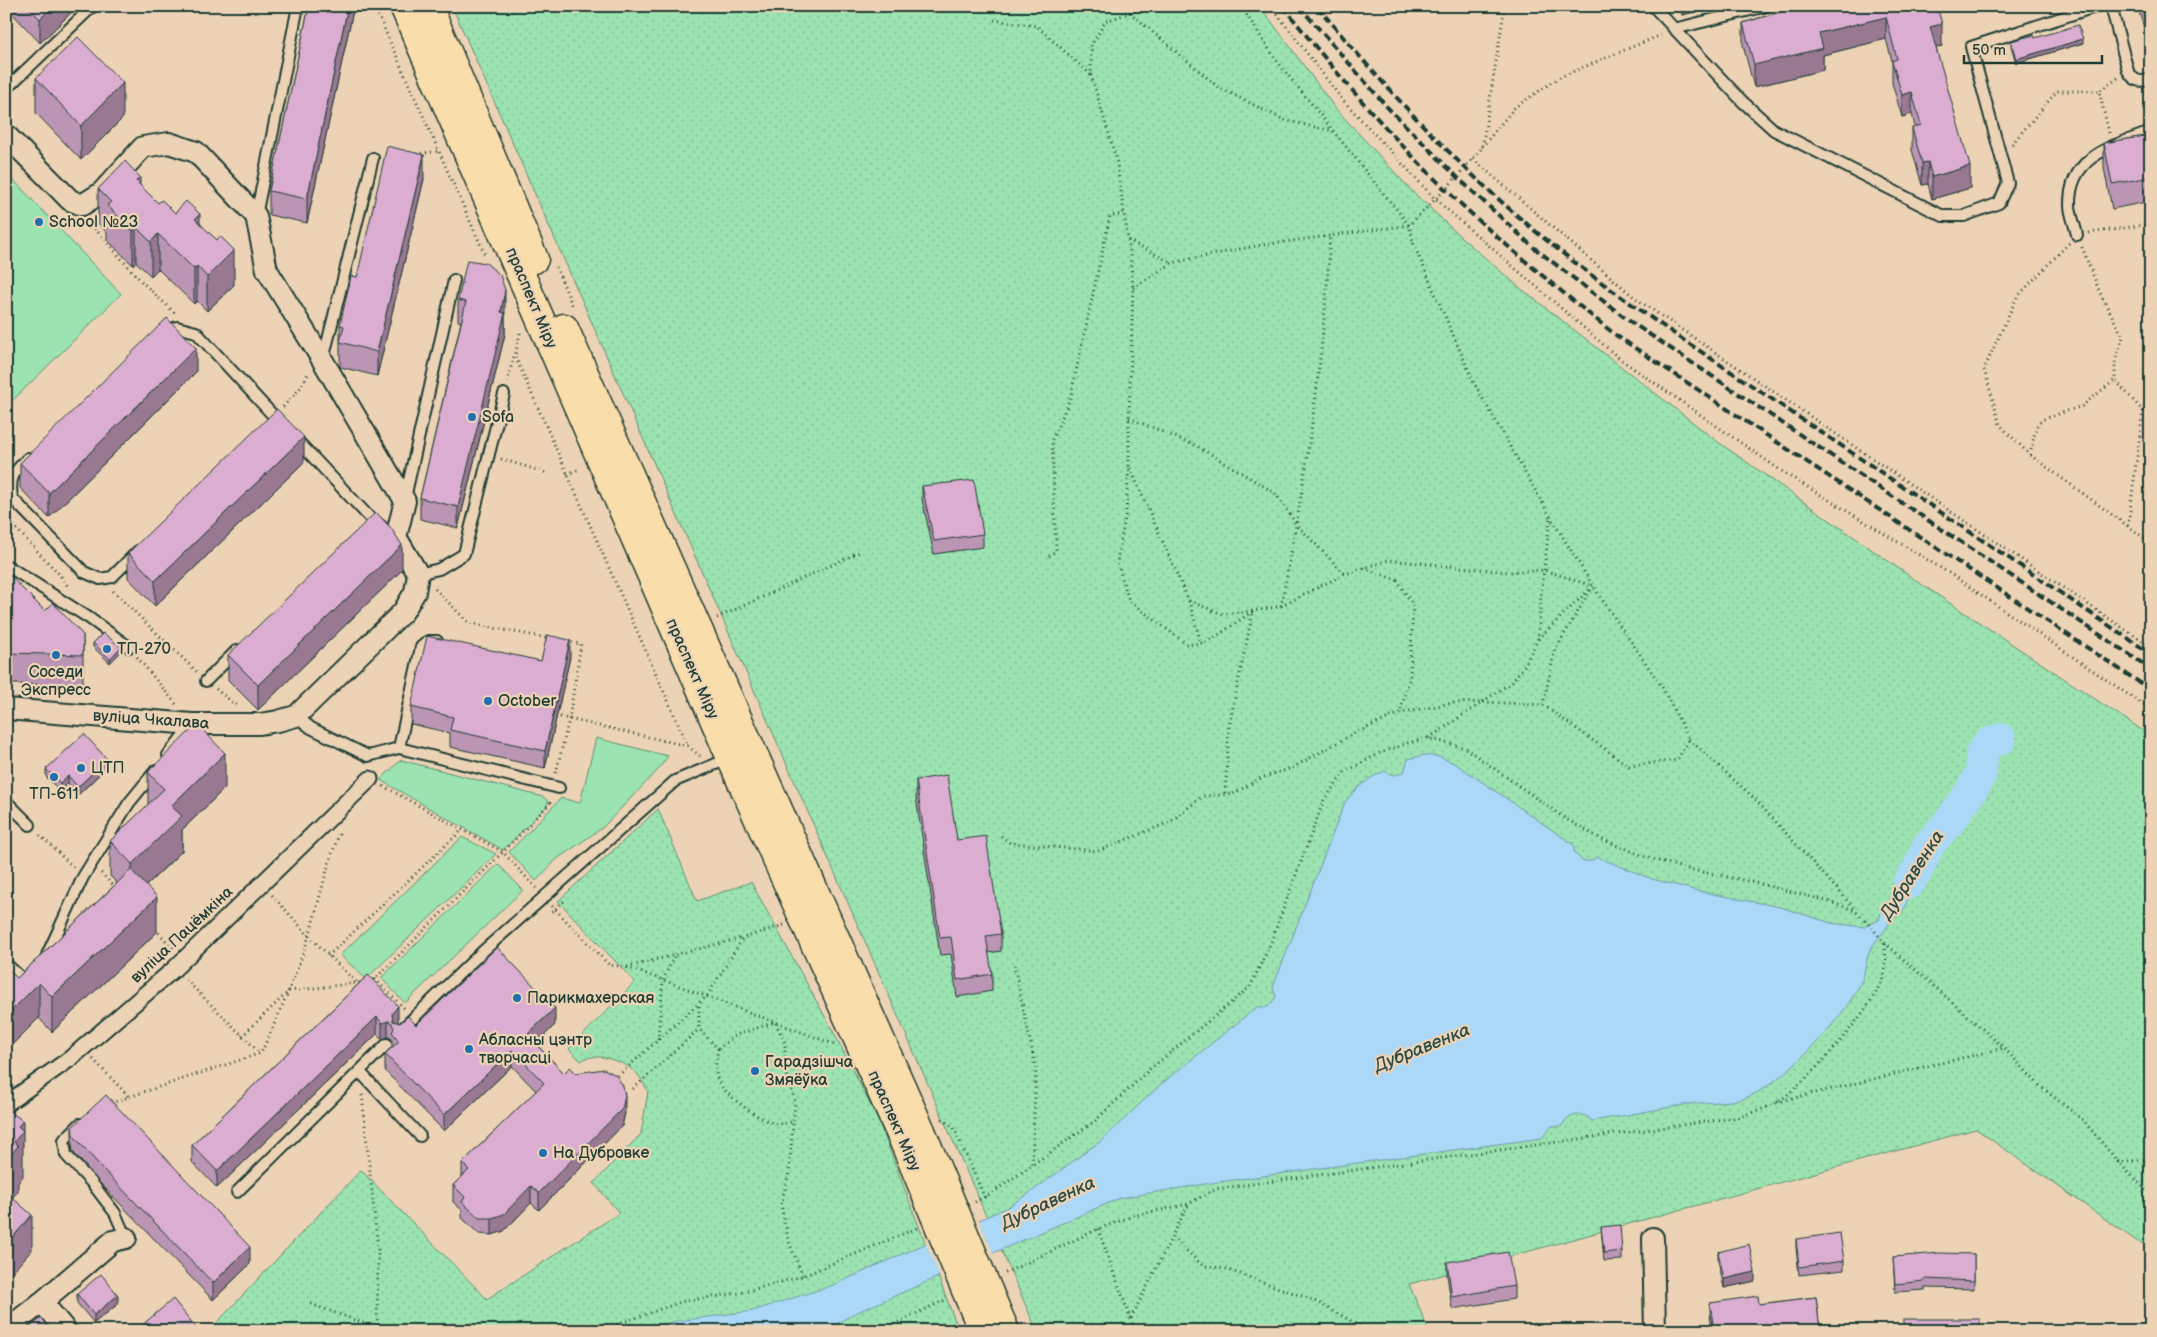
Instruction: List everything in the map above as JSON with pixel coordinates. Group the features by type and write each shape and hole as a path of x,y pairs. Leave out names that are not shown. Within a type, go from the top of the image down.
{"main road":[{"name":"праспект Міру","path":"404,6 721,762 912,1135 1005,1331"},
{"name":"праспект Міру","path":"428,6 540,273 912,1135 983,1331"}],"street":[{"path":"6,135 70,200 82,204 101,193 143,147 169,143 196,152 256,216 267,270 321,358 404,501 396,537 418,574 415,592 403,612 296,716"},
{"name":"вуліца Чкалава","path":"6,709 192,724 260,724 296,716"},
{"name":"вуліца Пацёмкіна","path":"6,1104 82,1048 179,964 370,778"},
{"path":"6,1330 42,1302 112,1241 126,1238"},
{"path":"1653,1238 1655,1331"},
{"path":"42,1302 66,1331"}],"lane":[{"path":"6,89 94,6"},
{"path":"256,216 298,6"},
{"path":"1653,6 1743,102 1774,130 1943,216 1964,216 1999,203 2008,183 1971,47 2098,6"},
{"path":"1674,30 1751,8 1767,6"},
{"path":"2111,6 2128,70 2133,78 2139,82 2151,80"},
{"path":"2078,235 2070,205 2074,179 2084,163 2098,152 2151,132"},
{"path":"321,358 373,158"},
{"path":"404,501 454,280"},
{"path":"152,340 160,334 177,327 196,332 271,420 367,521 396,537"},
{"path":"418,574 439,569 464,554 504,394"},
{"path":"37,450 15,470 10,482 12,498 84,572 100,579 112,577 147,542"},
{"path":"6,565 89,618 129,647"},
{"path":"206,681 247,640"},
{"path":"398,748 421,647 428,641 452,642"},
{"path":"296,716 311,728 368,756 398,748 559,788"},
{"path":"6,964 26,984 38,971 83,877 129,803 192,724"},
{"path":"398,1033 482,952 675,781 721,762"},
{"path":"6,801 30,826"},
{"path":"237,1192 387,1044"},
{"path":"360,1072 420,1136"},
{"path":"97,1107 64,1140 66,1155 92,1183 115,1213 126,1238"}],"path":[{"path":"374,6 489,263"},
{"path":"1122,6 1218,87 1284,120 1334,131"},
{"path":"1149,6 1106,21 1091,45 1090,75 1116,158 1133,288 1129,466 1126,512 1117,562 1129,601 1188,645 1202,643 1214,638 1254,610"},
{"path":"1241,6 1276,60 1409,225 1414,245 1474,383 1550,518 1593,586 1662,688 1689,739 1755,799 1885,943 2004,1048 2040,1086 2083,1120 2118,1162 2151,1195"},
{"path":"1271,6 1341,98 1435,199 1491,250 1620,359 1783,472 1949,573 2151,710"},
{"path":"1482,148 1504,6"},
{"path":"994,20 1037,26 1090,75"},
{"path":"1133,288 1172,263 1255,246 1409,225 1473,159 1515,107 1560,77 1674,30"},
{"path":"2002,156 2057,91 2099,91 2128,70"},
{"path":"2099,91 2112,146"},
{"path":"411,154 439,151"},
{"path":"1473,159 1635,298 2151,647"},
{"path":"70,200 142,282 196,332"},
{"path":"1049,556 1056,551 1052,440 1070,399 1110,216 1124,214"},
{"path":"2151,224 2078,235 2017,297 1984,369 2000,425 2030,455 2151,543"},
{"path":"2078,235 2100,293 2123,336 2115,361 2115,380 2143,411 2128,526"},
{"path":"1281,606 1297,525 1316,392 1327,293 1330,236"},
{"path":"1128,240 1172,263"},
{"path":"504,394 520,334 517,325"},
{"path":"515,356 688,746"},
{"path":"271,420 301,387 321,358"},
{"path":"2030,455 2036,427 2041,420 2082,406 2115,380"},
{"path":"2143,411 2151,410"},
{"path":"1129,418 1196,446 1275,493 1297,525 1345,574"},
{"path":"489,455 547,473"},
{"path":"1129,466 1189,601 1202,643"},
{"path":"567,474 581,468"},
{"path":"6,518 60,575 70,589"},
{"path":"1538,639 1550,518"},
{"path":"710,622 862,551"},
{"path":"1189,601 1222,614 1281,606 1345,574 1389,560 1508,572 1544,570 1593,586"},
{"path":"1363,568 1397,580 1413,605 1410,677 1400,713"},
{"path":"100,579 206,681 260,724"},
{"path":"968,1206 985,1198 1095,1122 1150,1069 1250,987 1269,948 1324,800 1345,772 1380,753 1428,738 1512,682 1526,663 1538,639 1593,586"},
{"path":"1542,705 1554,650 1593,586"},
{"path":"437,592 469,623 554,639"},
{"path":"1225,794 1229,726 1254,610"},
{"path":"563,641 581,644 569,719"},
{"path":"129,647 192,724"},
{"path":"1001,836 1010,843 1098,851 1170,822 1203,796 1233,794 1261,778 1292,768 1351,734 1400,713 1452,703 1484,702 1542,705 1629,766 1677,760 1689,739"},
{"path":"560,716 688,746 721,762"},
{"path":"1428,738 1465,748 1566,819 1601,840 1646,857 1687,869 1748,881 1854,910 1866,922"},
{"path":"370,778 503,852 544,898 553,911 609,965"},
{"path":"30,826 83,877"},
{"path":"97,1107 131,1098 261,1053 290,991 331,854 342,827"},
{"path":"328,956 462,830"},
{"path":"242,1036 290,991 375,979 503,852"},
{"path":"92,863 118,891"},
{"path":"262,884 308,936 357,983"},
{"path":"626,967 743,938 789,923"},
{"path":"151,925 179,964 242,1036 261,1053"},
{"path":"618,1076 707,996 743,938"},
{"path":"1777,1102 1816,1068 1846,1034 1871,999 1884,974 1885,943"},
{"path":"658,1040 663,980 676,955"},
{"path":"602,965 626,967 837,1045"},
{"path":"1014,965 1036,1068 1032,1166"},
{"path":"375,979 414,1018"},
{"path":"700,1002 700,1029 718,1050"},
{"path":"775,1022 736,1035 718,1050 715,1069 718,1081 726,1092 762,1119 778,1124 794,1122"},
{"path":"775,1022 785,1042 785,1067 796,1102 789,1172 781,1205 789,1242 803,1276"},
{"path":"633,1089 700,1029"},
{"path":"82,1048 131,1098"},
{"path":"1003,1274 1098,1229 1133,1216 1188,1204 1216,1189 1740,1117 1777,1102 2004,1048"},
{"path":"311,1304 377,1330 378,1250 360,1072"},
{"path":"960,1139 985,1198"},
{"path":"2118,1162 2151,1159"},
{"path":"1131,1318 1188,1204"},
{"path":"598,1331 684,1301 740,1293 803,1276 924,1224"},
{"path":"1098,1229 1135,1331"},
{"path":"1172,1237 1202,1265 1226,1269 1313,1300 1369,1331"},
{"path":"880,1331 950,1298"}],"green space":[{"path":"452,6 1260,6 1335,108 1412,191 1462,238 1519,287 1718,442 1921,584 2151,736 2151,1246 2138,1242 1976,1129 1409,1284 1429,1331 1037,1331"},
{"name":"School №23","path":"6,172 121,294 6,407"},
{"path":"596,738 668,756 658,770 602,828 557,859 536,881 509,852 561,798 580,803"},
{"path":"401,760 543,797 548,801 547,806 503,850 380,780"},
{"path":"658,809 697,901 751,882 834,1033 879,1122 959,1331 209,1331 361,1170 487,1299 619,1213 594,1183 641,1134 648,1091 640,1078 629,1067 608,1058 600,1057 587,1058 581,1061 569,1049 635,982 558,901"},
{"path":"462,837 496,854 366,979 340,955"},
{"path":"498,864 523,890 405,1003 381,978"}],"water":[{"path":"1424,755 1440,757 1456,764 1574,845 1574,852 1582,861 1591,861 1597,857 1652,879 1698,891 1780,907 1831,923 1864,927 1879,920 1881,912 1887,907 1890,897 1901,886 1911,866 1929,844 1930,858 1904,909 1891,920 1871,948 1860,984 1838,1018 1790,1068 1757,1093 1742,1099 1689,1104 1592,1121 1586,1116 1577,1115 1566,1119 1562,1126 1551,1126 1542,1138 1211,1183 1120,1198 853,1314 825,1331 649,1331 671,1322 752,1311 831,1286 1006,1208 1102,1140 1160,1085 1257,1007 1268,1007 1276,997 1273,987 1345,802 1358,788 1373,777 1385,771 1392,775 1404,772 1408,759"}],"pier":[{"path":"978,1218 994,1256 941,1279 925,1241"}],"building":[{"path":"27,6 53,6 40,19"},
{"path":"309,6 348,6 307,199 269,191"},
{"path":"1792,6 1937,6 1942,24 1930,27 1970,166 1932,177 1928,162 1922,163 1912,128 1921,125 1912,92 1902,95 1892,61 1897,59 1886,17 1819,33 1823,48 1754,65 1743,23 1793,8"},
{"path":"2145,6 2151,6 2151,15 2148,16"},
{"path":"2078,25 2083,39 2016,59 2011,41 2034,35 2035,38"},
{"path":"78,37 123,83 81,126 36,78"},
{"path":"2151,135 2151,177 2112,184 2104,143"},
{"path":"387,146 424,155 377,352 340,342 344,326 340,325 351,276 357,277"},
{"path":"125,161 140,177 136,181 158,203 162,200 175,213 186,201 200,214 195,219 217,240 220,236 234,250 207,277 197,266 194,269 158,234 151,242 136,227 133,231 107,205 111,202 98,189"},
{"path":"467,260 486,263 500,275 505,290 501,312 505,313 458,507 420,498 466,302 458,300"},
{"path":"167,318 196,348 49,493 20,463"},
{"path":"277,409 304,437 155,581 128,553"},
{"path":"974,480 983,534 934,541 922,486"},
{"path":"376,512 391,528 402,545 258,685 228,655"},
{"path":"6,572 45,611 53,603 83,635 83,655 6,653 6,645 8,643 6,641"},
{"name":"ТП-270","path":"103,633 121,647 110,659 93,643"},
{"name":"October","path":"547,635 570,640 545,751 450,730 453,717 411,707 427,636 541,661"},
{"path":"197,724 225,753 171,806 182,816 132,864 110,841 164,789 148,772"},
{"name":"ЦТП","path":"84,734 107,759 78,787 68,776 60,783 46,769"},
{"path":"947,775 957,840 986,836 1001,934 986,936 992,974 957,980 951,937 940,938 916,780"},
{"path":"131,870 157,897 52,997 39,983 6,1016 6,967 17,978"},
{"path":"497,947 555,1008 527,1035 564,1073 570,1067 576,1073 604,1069 616,1075 623,1086 625,1096 622,1109 539,1193 531,1186 504,1214 492,1218 479,1218 462,1202 465,1197 453,1185 469,1170 462,1163 544,1083 512,1050 444,1115 385,1054 399,1041 392,1032 394,1029 392,1023 388,1021 382,1023 377,1017 217,1171 192,1145 368,975 398,1006 392,1014 393,1021 400,1023 408,1016 416,1025"},
{"path":"106,1095 250,1247 213,1283 101,1167 73,1135 72,1127"},
{"path":"6,1108 23,1121 18,1126 23,1131 14,1142 18,1146 6,1161"},
{"path":"6,1192 32,1215 6,1245"},
{"path":"1620,1225 1622,1251 1604,1253 1601,1227"},
{"path":"1840,1233 1844,1261 1799,1267 1796,1239"},
{"path":"1749,1244 1755,1272 1724,1279 1718,1252"},
{"path":"1508,1252 1514,1286 1452,1297 1447,1262"},
{"path":"1940,1253 1974,1254 1974,1281 1925,1279 1925,1281 1895,1284 1893,1257"},
{"path":"101,1274 118,1295 94,1315 77,1294"},
{"path":"1758,1296 1759,1304 1816,1297 1820,1330 1787,1331 1787,1327 1757,1331 1714,1331 1710,1303"},
{"path":"173,1299 199,1331 135,1331"},
{"path":"42,1318 51,1331 24,1331"},
{"path":"1904,1319 1980,1319 1980,1331 1904,1331"}],"waterway":[{"name":"Дубравенка","path":"1909,883 1919,867 1929,844 1947,825 1971,791 1981,773 1982,752 1989,743 2000,739"}],"railway":[{"path":"1283,6 1360,100 1444,188 1529,264 1617,336 2151,690"},
{"path":"1299,6 1388,108 1457,177 1533,247 1628,320 2151,669"},
{"path":"1317,6 1423,126 1481,183 1570,259 1662,325 2151,654"}],"place":[{"name":"School №23","path":"39,222"},
{"name":"Sofa","path":"472,417"},
{"name":"ТП-270","path":"107,649"},
{"name":"Соседи Экспресс","path":"56,655"},
{"name":"October","path":"488,701"},
{"name":"ЦТП","path":"81,768"},
{"name":"ТП-611","path":"54,777"},
{"name":"Парикмахерская","path":"517,998"},
{"name":"Абласны цэнтр творчасці","path":"469,1049"},
{"name":"Гарадзішча Змяёўка","path":"755,1071"},
{"name":"На Дубровке","path":"543,1153"}]}
